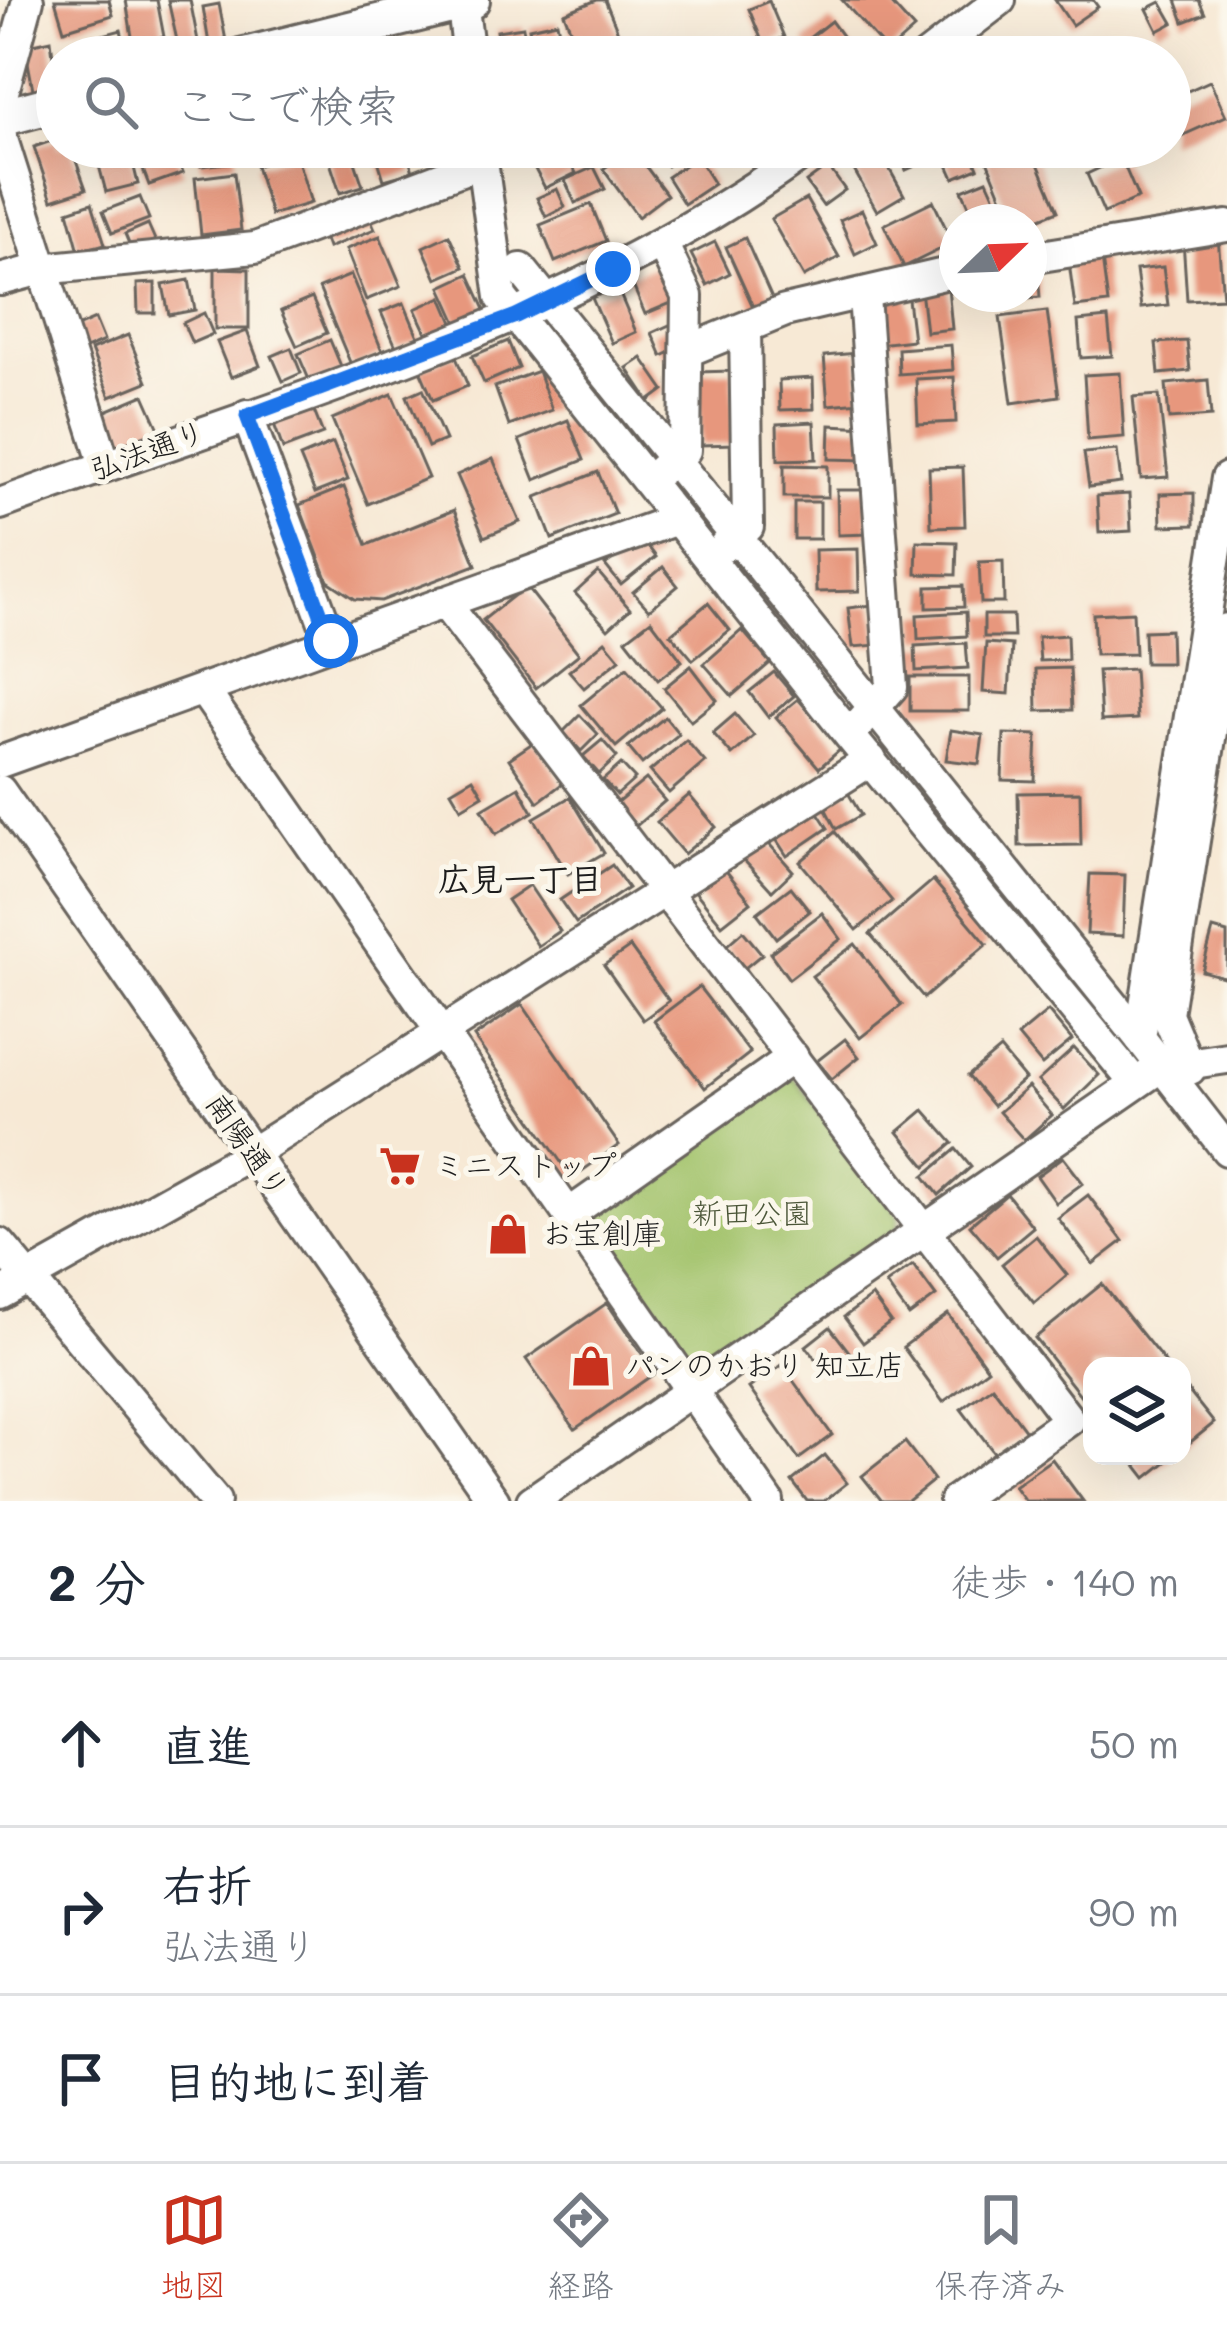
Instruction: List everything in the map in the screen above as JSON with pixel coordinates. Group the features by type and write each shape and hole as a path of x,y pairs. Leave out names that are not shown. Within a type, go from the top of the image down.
{"main road":[{"path":"325,36 465,1"},
{"path":"0,118 36,109"}],"street":[{"path":"0,103 28,0"},
{"path":"953,36 1000,0"},
{"path":"465,1 468,36"},
{"path":"0,133 105,466"},
{"path":"0,280 41,269 255,248 447,168"},
{"path":"483,168 501,297 849,735 1135,1083"},
{"name":"弘法通り","path":"0,504 548,303 743,197 783,168"},
{"path":"1047,255 1227,226"},
{"path":"648,482 685,449 687,296 662,243"},
{"path":"521,269 1140,1038 1176,1061 1227,1118"},
{"path":"687,352 785,311 939,275"},
{"path":"849,735 892,687 864,296"},
{"path":"709,558 748,527 745,328"},
{"path":"247,416 331,641"},
{"path":"1140,1038 1227,478"},
{"path":"0,762 677,519"},
{"path":"444,602 1069,1420 955,1501"},
{"path":"1227,628 1167,1014 1176,1061 1227,1150"},
{"path":"204,691 768,1501"},
{"path":"0,1294 252,1153 439,1030 871,760"},
{"path":"1199,803 1227,783"},
{"name":"南陽通り","path":"0,791 494,1501"},
{"path":"568,1214 793,1057"},
{"path":"532,1501 1135,1083 1176,1061 1227,1058"},
{"path":"0,1244 215,1501"}],"green space":[{"name":"新田公園","path":"781,1077 795,1078 900,1216 898,1229 703,1365 690,1363 591,1222 593,1207"}],"building":[{"path":"55,0 109,0 113,15 64,30"},
{"path":"126,0 157,0 164,36 132,36"},
{"path":"168,0 190,0 197,36 176,36"},
{"path":"605,0 620,36 573,36 564,13"},
{"path":"842,0 888,0 914,29 906,36 874,36"},
{"path":"1055,0 1093,0 1098,7 1072,25"},
{"path":"1176,0 1199,0 1205,14 1184,22"},
{"path":"769,1 784,36 760,36 749,9"},
{"path":"1161,2 1173,23 1158,31 1147,9"},
{"path":"219,4 225,36 208,36 203,7"},
{"path":"831,21 842,36 812,36"},
{"path":"557,22 560,36 531,36 529,28"},
{"path":"523,27 525,36 498,36 497,31"},
{"path":"36,43 34,95 25,46"},
{"path":"1210,81 1226,116 1191,132 1191,90"},
{"path":"41,168 78,168 86,189 52,200"},
{"path":"100,168 134,168 138,184 106,192"},
{"path":"142,168 181,168 183,173 149,185"},
{"path":"257,168 300,168 311,203 271,215"},
{"path":"332,168 357,168 363,186 340,193"},
{"path":"380,168 412,168 413,172 384,180"},
{"path":"534,168 573,168 576,173 545,188"},
{"path":"594,168 605,189 575,203 565,180"},
{"path":"647,168 667,195 638,217 603,169"},
{"path":"680,168 704,168 714,184 684,204 667,177"},
{"path":"829,168 845,190 823,206 806,182"},
{"path":"853,168 889,168 904,195 877,211"},
{"path":"949,168 978,168 954,178"},
{"path":"990,168 1040,168 1058,211 1047,215 1047,204 1005,204"},
{"path":"1100,168 1125,168 1138,198 1104,213 1087,174"},
{"path":"234,173 241,230 201,235 195,178"},
{"path":"987,180 998,204 968,204 962,190"},
{"path":"557,189 565,207 546,217 537,198"},
{"path":"140,197 149,219 112,233 103,211"},
{"path":"806,199 839,257 804,277 771,219"},
{"path":"933,201 939,214 939,250 904,267 884,225"},
{"path":"92,203 105,244 79,251 68,211"},
{"path":"591,204 606,241 555,262 540,225"},
{"path":"862,210 877,243 855,254 840,220"},
{"path":"369,215 375,229 328,248 323,234"},
{"path":"148,224 155,240 132,251 125,234"},
{"path":"449,235 464,267 437,279 423,247"},
{"path":"380,236 401,286 366,300 346,249"},
{"path":"1218,237 1223,298 1187,300 1183,240"},
{"path":"745,238 773,301 754,309 726,247"},
{"path":"715,242 730,273 707,285 691,254"},
{"path":"1101,251 1108,303 1075,307 1068,255"},
{"path":"660,264 676,301 645,314 629,276"},
{"path":"1163,267 1168,305 1141,308 1136,270"},
{"path":"215,268 249,269 249,329 215,329"},
{"path":"469,274 487,314 459,327 441,287"},
{"path":"351,275 383,353 352,367 319,288"},
{"path":"189,280 195,310 169,315 163,285"},
{"path":"155,283 155,313 138,313 137,284"},
{"path":"617,287 636,332 612,343 592,298"},
{"path":"939,288 939,312 950,312 952,329 926,332 921,290"},
{"path":"907,291 913,340 878,344 872,295"},
{"path":"442,297 454,325 428,337 415,309"},
{"path":"312,298 327,333 297,346 281,311"},
{"path":"404,303 419,339 397,349 381,312"},
{"path":"1047,311 1059,396 1012,403 1000,317"},
{"path":"204,313 213,334 192,343 183,323"},
{"path":"1108,318 1112,356 1081,358 1078,321"},
{"path":"95,319 104,341 81,351 72,329"},
{"path":"676,322 686,345 662,356 652,333"},
{"path":"247,331 260,366 231,377 217,342"},
{"path":"128,335 147,382 110,397 91,350"},
{"path":"330,340 343,371 311,384 298,354"},
{"path":"508,341 519,368 484,383 472,356"},
{"path":"1187,341 1190,371 1159,374 1156,343"},
{"path":"951,345 953,370 899,374 898,349"},
{"path":"291,348 301,373 283,381 272,356"},
{"path":"857,353 861,402 828,405 824,356"},
{"path":"455,355 468,386 433,400 420,370"},
{"path":"642,358 664,390 649,401 627,368"},
{"path":"538,371 552,410 509,426 495,387"},
{"path":"732,371 735,444 701,445 698,372"},
{"path":"1120,373 1124,437 1088,440 1084,375"},
{"path":"954,377 956,422 918,424 916,379"},
{"path":"813,378 814,409 780,410 779,380"},
{"path":"1208,380 1211,416 1169,419 1166,384"},
{"path":"423,389 445,440 428,447 407,396"},
{"path":"392,394 428,478 368,504 332,419"},
{"path":"144,395 159,429 116,448 101,413"},
{"path":"1159,395 1168,477 1141,479 1133,397"},
{"path":"312,406 323,434 283,449 273,421"},
{"path":"568,420 584,460 535,480 519,440"},
{"path":"814,422 816,459 778,460 777,424"},
{"path":"830,425 867,427 866,460 829,459"},
{"path":"333,443 348,480 315,493 300,457"},
{"path":"1117,450 1121,483 1089,487 1084,453"},
{"path":"493,459 520,522 484,537 457,475"},
{"path":"784,465 828,466 828,497 784,497"},
{"path":"963,467 965,526 931,527 929,468"},
{"path":"598,472 615,514 552,539 536,497"},
{"path":"344,487 367,545 454,510 476,565 381,601 355,599 328,581 299,505"},
{"path":"837,490 867,490 869,534 838,535"},
{"path":"1194,493 1194,525 1161,526 1160,494"},
{"path":"1129,494 1131,531 1099,533 1097,496"},
{"path":"794,502 820,502 820,539 794,539"},
{"path":"641,537 656,557 621,585 605,565"},
{"path":"917,541 957,542 956,575 916,574"},
{"path":"858,549 859,591 816,592 815,550"},
{"path":"1003,561 1004,603 981,603 979,562"},
{"path":"663,567 678,586 649,610 633,592"},
{"path":"598,572 630,609 608,629 575,593"},
{"path":"526,586 579,654 536,688 483,620"},
{"path":"963,586 964,607 927,608 927,587"},
{"path":"708,603 730,630 693,660 671,634"},
{"path":"873,605 878,645 853,647 848,608"},
{"path":"966,612 967,636 918,639 917,615"},
{"path":"1133,612 1135,654 1095,655 1093,614"},
{"path":"984,615 1013,615 1014,637 984,637"},
{"path":"651,620 682,661 658,680 626,639"},
{"path":"742,630 770,663 732,696 704,664"},
{"path":"1170,630 1171,663 1145,663 1144,631"},
{"path":"1067,635 1068,660 1040,661 1038,637"},
{"path":"605,641 620,659 584,688 569,671"},
{"path":"966,643 968,668 916,671 915,646"},
{"path":"986,643 1012,645 1009,694 983,692"},
{"path":"691,666 717,700 691,721 664,688"},
{"path":"627,667 662,708 616,747 581,705"},
{"path":"1070,668 1072,710 1037,711 1036,669"},
{"path":"1134,669 1137,719 1101,721 1098,671"},
{"path":"774,672 794,696 768,717 749,692"},
{"path":"910,677 969,677 969,711 910,711"},
{"path":"798,699 841,749 819,768 776,717"},
{"path":"735,714 754,736 732,755 713,733"},
{"path":"580,715 598,734 581,751 563,732"},
{"path":"665,717 679,734 642,764 628,747"},
{"path":"951,730 983,735 979,764 946,760"},
{"path":"1004,734 1037,735 1035,781 1002,780"},
{"path":"602,740 617,757 599,774 583,756"},
{"path":"686,740 705,762 669,793 650,771"},
{"path":"534,742 562,784 538,802 509,759"},
{"path":"621,764 635,779 617,795 603,780"},
{"path":"473,778 483,795 461,808 451,791"},
{"path":"646,779 665,801 636,826 617,803"},
{"path":"519,787 533,812 496,834 482,809"},
{"path":"847,791 861,815 836,829 823,804"},
{"path":"1080,792 1081,845 1019,846 1018,793"},
{"path":"689,795 716,827 684,854 657,822"},
{"path":"570,797 604,853 568,874 534,818"},
{"path":"813,805 828,828 787,856 772,833"},
{"path":"835,832 892,901 857,930 800,862"},
{"path":"763,837 793,871 772,891 741,857"},
{"path":"612,865 628,888 576,923 560,900"},
{"path":"723,867 751,902 722,925 694,890"},
{"path":"1090,874 1125,875 1123,936 1087,934"},
{"path":"933,880 987,944 924,998 870,934"},
{"path":"529,885 560,931 538,946 507,900"},
{"path":"791,887 810,911 776,938 757,913"},
{"path":"822,913 841,939 789,979 770,953"},
{"path":"1213,929 1227,933 1227,978 1202,971"},
{"path":"743,931 762,954 745,968 726,946"},
{"path":"855,944 902,1005 860,1038 812,976"},
{"path":"630,947 669,1001 643,1020 604,965"},
{"path":"699,987 750,1053 705,1088 654,1021"},
{"path":"522,1004 619,1145 572,1178 474,1037"},
{"path":"1048,1011 1072,1040 1042,1065 1018,1036"},
{"path":"845,1039 859,1057 832,1079 817,1061"},
{"path":"1074,1048 1099,1075 1064,1109 1038,1081"},
{"path":"1000,1049 1025,1079 993,1106 968,1076"},
{"path":"1028,1087 1052,1115 1024,1140 999,1112"},
{"path":"924,1110 953,1143 926,1166 898,1132"},
{"path":"956,1149 971,1167 939,1195 924,1176"},
{"path":"1063,1157 1083,1183 1056,1203 1037,1176"},
{"path":"1007,1194 1033,1227 997,1257 970,1225"},
{"path":"1088,1195 1123,1241 1093,1264 1058,1218"},
{"path":"1036,1236 1067,1275 1034,1303 1002,1264"},
{"path":"913,1265 936,1296 909,1316 886,1284"},
{"path":"1102,1284 1161,1357 1083,1357 1083,1399 1035,1338"},
{"path":"872,1296 891,1322 863,1343 844,1317"},
{"name":"パンのかおり 知立店","path":"607,1303 655,1373 575,1429 526,1359"},
{"path":"948,1314 988,1369 943,1402 903,1347"},
{"path":"830,1327 850,1353 826,1372 806,1346"},
{"path":"782,1365 832,1435 799,1459 749,1388"},
{"path":"992,1386 1026,1431 995,1454 961,1409"},
{"path":"1191,1394 1214,1423 1191,1442"},
{"path":"905,1442 934,1480 908,1501 882,1501 862,1476"},
{"path":"825,1455 847,1483 824,1501 807,1501 792,1481"},
{"path":"1052,1459 1083,1501 1025,1501 1014,1486"},
{"path":"1136,1465 1163,1465 1146,1478"}],"place":[{"name":"ミニストップ","path":"400,1166"},
{"name":"お宝創庫","path":"508,1234"},
{"name":"パンのかおり 知立店","path":"591,1366"}],"district":[{"name":"広見一丁目","path":"520,879"}],"route":[{"path":"331,641 247,416 516,316 613,269"}]}
